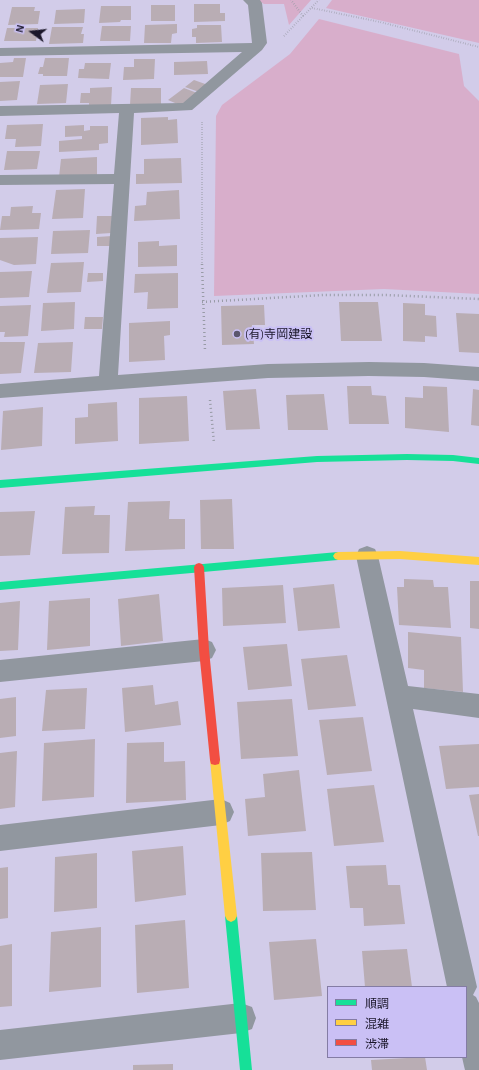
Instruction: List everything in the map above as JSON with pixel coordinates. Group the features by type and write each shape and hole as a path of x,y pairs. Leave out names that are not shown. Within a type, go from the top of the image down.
{"street":[{"path":"0,111 187,107 260,43 255,3 250,0"},
{"path":"0,52 257,47"},
{"path":"108,382 127,108"},
{"path":"0,180 122,179"},
{"path":"0,391 268,371 369,369 424,370 479,374"},
{"path":"0,484 317,459 407,457 453,458 479,461"},
{"path":"0,586 320,556 423,556 479,561"},
{"path":"366,556 462,986"},
{"path":"199,568 204,650 246,1070"},
{"path":"0,671 204,650"},
{"path":"398,696 479,706"},
{"path":"0,838 221,812"},
{"path":"467,1012 479,1066"},
{"path":"0,1045 241,1018"}],"path":[{"path":"291,0 303,16"},
{"path":"281,39 319,0"},
{"path":"312,8 380,22 479,47"},
{"path":"202,118 202,302 214,448"},
{"path":"202,302 323,295 386,295 479,299"}],"shaded area":[{"path":"257,0 311,0 289,25 284,4 264,4"},
{"path":"332,0 479,0 479,43 326,8"},
{"path":"319,19 459,54 464,86 479,101 479,294 384,289 214,296 216,116 222,105 290,54"}],"building":[{"path":"194,4 220,4 220,13 225,13 225,21 194,22"},
{"path":"151,5 175,5 175,21 151,21"},
{"path":"101,6 131,6 131,20 99,23"},
{"path":"12,7 35,7 34,11 40,11 38,24 8,25"},
{"path":"85,9 84,23 54,24 56,10"},
{"path":"177,24 177,33 172,34 171,43 144,43 145,25"},
{"path":"197,25 221,25 222,42 196,43 196,37 192,37 192,29 197,28"},
{"path":"102,26 131,26 130,41 100,41"},
{"path":"52,27 83,27 81,34 84,34 83,43 49,44"},
{"path":"7,28 38,28 36,41 4,41"},
{"path":"14,58 26,58 23,77 0,77 0,63 13,62"},
{"path":"45,58 69,58 67,76 43,76 43,74 38,74 40,67 43,67"},
{"path":"134,59 155,59 154,79 123,80 124,67 134,67"},
{"path":"207,61 208,74 174,75 174,62"},
{"path":"85,63 111,63 109,79 78,78 79,69 84,69"},
{"path":"194,80 208,85 199,92 185,87"},
{"path":"20,81 17,100 0,101 0,82"},
{"path":"68,84 66,103 37,104 40,85"},
{"path":"112,87 111,106 89,107 89,103 80,103 81,93 90,93 90,88"},
{"path":"131,88 161,88 161,105 130,105"},
{"path":"184,88 197,93 182,106 168,100"},
{"path":"168,117 168,120 177,119 178,143 141,145 141,118"},
{"path":"43,124 41,146 15,147 16,139 5,139 7,125"},
{"path":"84,125 84,131 90,130 90,126 108,126 108,143 99,144 99,150 59,152 59,141 82,139 82,136 65,137 65,126"},
{"path":"7,151 40,151 37,169 4,170"},
{"path":"97,157 97,176 59,177 61,159"},
{"path":"181,158 182,183 136,184 136,174 144,174 144,159"},
{"path":"85,189 83,218 52,219 56,190"},
{"path":"179,190 180,219 134,221 135,206 146,205 147,192"},
{"path":"33,206 32,213 41,213 39,229 0,230 2,216 10,216 11,207"},
{"path":"97,216 112,216 111,233 96,234"},
{"path":"90,230 88,253 51,254 53,231"},
{"path":"112,236 111,246 97,246 97,237"},
{"path":"38,237 36,264 14,265 0,260 0,238"},
{"path":"159,241 159,246 177,245 177,266 138,267 138,242"},
{"path":"84,262 81,292 47,293 51,263"},
{"path":"32,271 29,297 0,298 0,272"},
{"path":"88,273 103,273 103,281 87,282"},
{"path":"178,273 178,308 147,309 148,292 134,293 135,274"},
{"path":"75,302 74,329 41,331 43,303"},
{"path":"339,302 378,302 382,341 341,341"},
{"path":"403,303 425,304 425,315 436,316 437,337 425,336 425,342 403,341"},
{"path":"31,305 28,336 4,337 5,332 0,332 0,306"},
{"name":"(有)寺岡建設","path":"264,305 265,325 252,325 254,344 222,345 221,306"},
{"path":"456,313 479,314 479,353 459,352"},
{"path":"85,317 103,317 102,329 84,329"},
{"path":"170,321 170,335 164,336 165,360 129,362 129,323"},
{"path":"0,342 25,342 21,373 0,374"},
{"path":"73,342 71,372 34,373 38,343"},
{"path":"347,386 371,386 372,395 386,396 389,424 349,424"},
{"path":"423,386 447,387 449,432 405,428 405,397 423,398"},
{"path":"256,389 260,429 226,430 223,391"},
{"path":"473,389 479,390 479,426 471,425"},
{"path":"324,394 328,430 288,430 286,395"},
{"path":"187,396 189,441 139,444 139,398"},
{"path":"117,402 118,441 75,444 75,418 88,417 88,404"},
{"path":"43,407 42,446 1,450 3,411"},
{"path":"232,499 234,549 201,549 200,500"},
{"path":"170,501 169,519 185,519 185,549 125,551 128,502"},
{"path":"95,506 94,515 110,515 109,553 62,554 65,507"},
{"path":"35,511 30,555 0,556 0,512"},
{"path":"404,579 433,580 434,587 448,587 451,628 399,625 397,587 404,587"},
{"path":"470,581 479,581 479,629 470,628"},
{"path":"334,584 340,628 298,631 293,588"},
{"path":"283,585 286,623 223,626 222,588"},
{"path":"159,594 163,641 121,646 118,599"},
{"path":"90,598 90,646 47,650 49,601"},
{"path":"20,601 18,650 0,651 0,603"},
{"path":"408,632 461,637 463,692 424,688 424,670 408,668"},
{"path":"287,644 292,686 248,690 243,647"},
{"path":"347,655 356,706 308,710 301,659"},
{"path":"153,685 155,705 178,701 181,725 125,732 122,688"},
{"path":"87,688 85,729 42,731 46,690"},
{"path":"16,697 16,736 0,738 0,699"},
{"path":"292,699 298,756 241,759 237,702"},
{"path":"363,717 372,771 327,775 319,720"},
{"path":"95,739 94,797 42,801 44,743"},
{"path":"164,742 164,762 185,761 186,800 126,803 127,743"},
{"path":"479,744 479,787 446,789 439,746"},
{"path":"17,751 15,807 0,809 0,753"},
{"path":"299,770 306,831 248,836 245,799 265,797 263,774"},
{"path":"374,785 384,842 334,846 327,789"},
{"path":"479,794 479,836 478,836 469,795"},
{"path":"183,846 186,895 135,902 132,851"},
{"path":"312,852 316,910 263,911 261,853"},
{"path":"97,853 97,908 54,912 55,857"},
{"path":"386,865 388,885 400,885 405,924 364,926 363,908 350,908 346,866"},
{"path":"8,867 8,918 0,919 0,868"},
{"path":"185,920 189,988 137,993 135,925"},
{"path":"101,927 101,987 49,992 51,932"},
{"path":"316,939 322,996 274,1000 269,942"},
{"path":"12,944 12,1006 0,1007 0,946"},
{"path":"407,949 412,986 365,986 362,951"},
{"path":"425,1058 427,1070 372,1070 371,1060"},
{"path":"173,1064 173,1070 133,1070 133,1065"}],"traffic: fast":[{"path":"0,484 317,459 407,457 453,458 479,461"},
{"path":"0,586 338,556"},
{"path":"231,916 246,1070"}],"traffic: slow":[{"path":"338,556 400,555 479,561"},
{"path":"215,760 231,916"}],"traffic: jam":[{"path":"199,567 204,650 215,760"}],"place":[{"name":"(有)寺岡建設","path":"237,334"}]}
